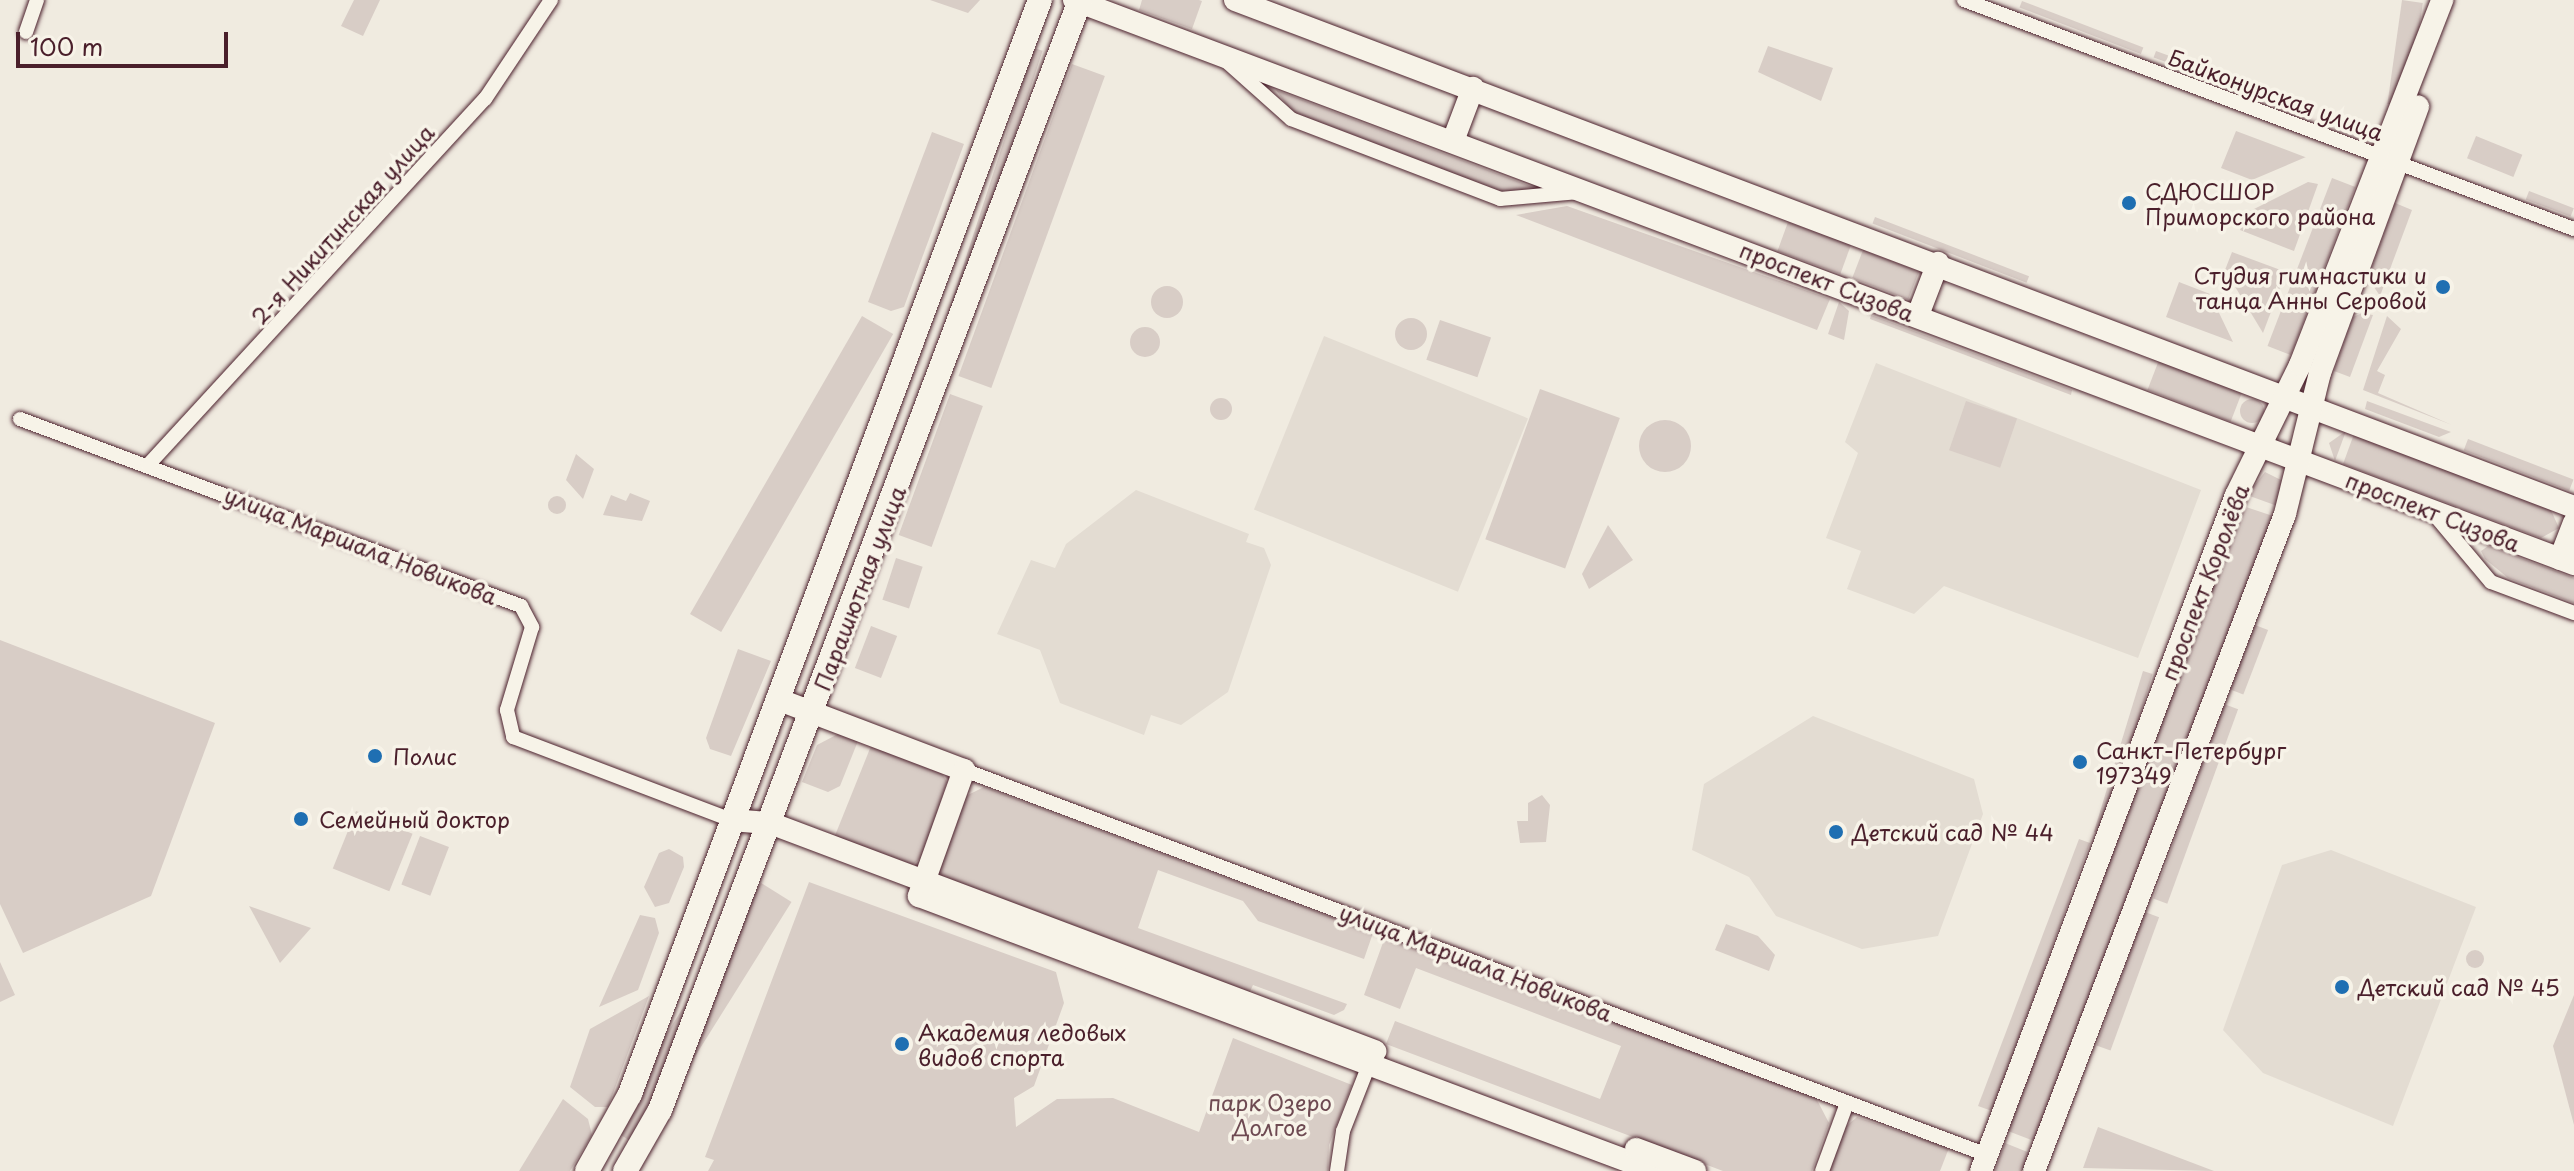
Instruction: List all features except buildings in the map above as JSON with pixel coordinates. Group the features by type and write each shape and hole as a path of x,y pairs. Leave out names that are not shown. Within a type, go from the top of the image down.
{"main road":[{"name":"Парашютная улица","path":"587,1171 630,1094 1040,0"},
{"name":"Парашютная улица","path":"625,1171 660,1110 1078,1"}],"street":[{"path":"26,32 37,0"},
{"name":"2-я Никитинская улица","path":"148,465 485,99 551,0"},
{"path":"1235,0 2286,393 2574,507"},
{"name":"Байконурская улица","path":"1964,0 2574,229"},
{"name":"проспект Королёва","path":"2034,1171 2285,514 2389,160 2442,0"},
{"name":"проспект Королёва","path":"1984,1163 2260,444 2286,393 2457,0"},
{"name":"проспект Сизова","path":"1078,1 2567,561"},
{"path":"1217,53 1291,119 1500,199 1587,190"},
{"path":"1453,141 1473,88"},
{"path":"1918,315 1938,263"},
{"name":"улица Маршала Новикова","path":"20,419 521,606 532,627 507,710 513,737 732,820 770,823 922,889 1372,1057 1695,1171"},
{"path":"2430,510 2491,582 2574,613"},
{"path":"2567,561 2574,523"},
{"name":"улица Маршала Новикова","path":"777,699 1847,1103 1984,1163"},
{"path":"922,889 964,770"},
{"path":"1337,1171 1343,1131 1372,1057"},
{"name":"улица Маршала Новикова","path":"1372,1057 1654,1171"},
{"path":"1822,1171 1847,1103"}],"shaded area":[{"path":"1324,336 1528,418 1458,592 1254,509"},
{"path":"1876,363 2201,490 2138,658 1944,586 1914,614 1847,589 1861,551 1826,538 1858,453 1845,442"},
{"path":"1136,490 1249,534 1246,542 1264,548 1271,565 1228,692 1181,725 1151,715 1144,735 1060,703 1040,650 997,634 1031,560 1055,568 1066,544"},
{"name":"Детский сад № 44","path":"1813,716 1974,779 1983,814 1938,936 1862,949 1776,916 1749,877 1692,850 1704,784"},
{"name":"Детский сад № 45","path":"2331,850 2476,907 2393,1126 2263,1073 2223,1030 2282,865"}],"green space":[{"path":"354,0 380,0 363,36 341,26"},
{"path":"930,0 980,0 968,13"},
{"path":"1142,0 1202,1 1192,29 1139,10"},
{"path":"2402,0 2423,3 2408,107 2387,104"},
{"path":"2022,1 2143,48 2141,54 2019,8"},
{"path":"1768,46 1833,68 1821,101 1758,72"},
{"path":"1034,48 1043,51 841,672 832,669"},
{"path":"2156,51 2297,102 2295,109 2154,58"},
{"path":"1072,64 1105,76 991,388 958,376"},
{"path":"1276,90 1543,191 1502,195 1294,115"},
{"path":"2236,131 2306,157 2252,180 2221,168"},
{"path":"932,132 964,144 904,307 891,311 868,302"},
{"path":"2476,136 2522,155 2513,177 2467,158"},
{"path":"2332,178 2355,187 2291,355 2267,346"},
{"path":"2308,182 2318,184 2294,251 2240,230 2246,213"},
{"path":"2529,191 2574,208 2571,217 2526,199"},
{"path":"2395,203 2412,210 2380,296 2368,278"},
{"path":"1567,206 1830,299 1817,330 1516,215"},
{"path":"1875,217 2029,276 2027,283 1872,224"},
{"path":"1788,222 1851,245 1840,274 1777,251"},
{"path":"1863,250 1919,272 1908,300 1852,278"},
{"path":"2232,252 2286,272 2263,333 2225,270"},
{"path":"2179,282 2210,294 2233,342 2166,317"},
{"path":"1167,286 1178,291 1183,302 1178,313 1167,318 1156,313 1151,302 1156,291"},
{"path":"1839,302 1849,311 1844,340 1828,334"},
{"path":"2362,313 2373,315 2350,377 2334,371 2353,317"},
{"path":"1871,315 2072,390 2071,395 1870,319"},
{"path":"862,316 893,334 721,632 690,614"},
{"path":"2387,316 2401,329 2377,371 2385,375 2378,393 2452,425 2363,390"},
{"path":"1411,318 1422,323 1427,334 1422,345 1411,350 1400,345 1395,334 1400,323"},
{"path":"1440,320 1491,338 1477,377 1426,360"},
{"path":"1145,327 1156,331 1160,342 1156,353 1145,357 1134,353 1130,342 1134,331"},
{"path":"2159,360 2242,392 2231,422 2148,390"},
{"path":"1540,389 1620,418 1565,568 1485,539"},
{"path":"950,394 983,406 932,547 899,535"},
{"path":"1221,398 1229,401 1232,409 1229,417 1221,420 1213,417 1210,409 1213,401"},
{"path":"2252,399 2261,402 2264,411 2261,420 2252,423 2243,420 2240,411 2243,402"},
{"path":"1966,401 2017,419 2000,468 1949,450"},
{"path":"2367,401 2451,432 2439,437 2365,409"},
{"path":"1665,420 1684,427 1691,446 1684,465 1665,472 1646,465 1639,446 1646,427"},
{"path":"2346,431 2335,461 2329,443"},
{"path":"2354,434 2550,508 2559,528 2541,538 2343,464"},
{"path":"2468,439 2573,479 2569,491 2464,450"},
{"path":"576,454 594,469 583,499 566,480"},
{"path":"2265,472 2285,482 2280,507 2247,495"},
{"path":"630,493 650,501 642,521 603,515 611,495 626,501"},
{"path":"553,496 561,496 566,505 564,512 553,514 548,509 548,501"},
{"path":"2243,506 2276,517 2034,1141 2008,1131"},
{"path":"1608,525 1633,560 1589,589 1582,574"},
{"path":"2488,546 2574,578 2574,603 2508,578 2485,559 2481,551"},
{"path":"896,558 923,567 909,608 882,600"},
{"path":"2255,625 2268,630 2243,694 2230,689"},
{"path":"871,626 897,636 881,678 855,668"},
{"path":"0,640 215,723 151,896 23,953 0,904"},
{"path":"738,649 771,661 731,756 710,749 706,738"},
{"path":"2143,671 2153,674 2103,835 2094,832"},
{"path":"2224,704 2238,709 2167,904 2153,899"},
{"path":"838,734 858,741 840,786 828,792 802,782 817,745"},
{"path":"871,746 941,772 947,782 923,856 910,867 834,838"},
{"path":"984,787 1373,933 1364,959 1258,921 1243,901 1158,870 1138,928 1347,1004 1344,1010 1334,1015 1253,985 1248,996 943,879 938,867 964,797"},
{"path":"1542,795 1550,805 1546,842 1520,843 1517,821 1528,821 1528,803"},
{"path":"356,811 413,834 389,891 333,868"},
{"path":"420,836 449,847 430,896 401,885"},
{"path":"2079,839 2090,843 1992,1111 1978,1106"},
{"path":"669,849 683,857 684,867 669,903 655,907 644,887 659,853"},
{"name":"Академия ледовых видов спорта","path":"809,882 1056,972 1064,1003 1034,1086 1014,1098 1016,1127 1057,1099 1113,1098 1199,1132 1233,1038 1352,1085 1329,1145 1328,1171 708,1171 714,1160 705,1157"},
{"path":"761,883 792,902 639,1146 608,1127"},
{"path":"249,906 311,928 280,963"},
{"path":"2145,912 2159,917 2111,1051 2096,1045"},
{"path":"640,915 655,918 659,933 638,990 599,1007"},
{"path":"1726,924 1758,936 1775,955 1769,971 1715,950"},
{"path":"1385,937 1816,1098 1829,1123 1812,1171 1723,1171 1386,1044 1395,1021 1600,1099 1621,1046 1416,968 1400,1009 1364,995"},
{"path":"2475,950 2484,959 2475,968 2466,959"},
{"path":"0,962 15,995 0,1002"},
{"path":"2574,995 2574,1125 2553,1046"},
{"path":"649,996 608,1107 595,1107 570,1087 590,1029"},
{"path":"563,1099 588,1119 592,1135 570,1171 519,1171"},
{"path":"1857,1117 1949,1148 1940,1171 1829,1171 1844,1128"},
{"path":"2098,1127 2214,1171 2083,1168"},
{"path":"2005,1143 2030,1153 2023,1171 1995,1171"}],"place":[{"name":"СДЮСШОР Приморского района","path":"2129,203"},
{"name":"Студия гимнастики и танца Анны Серовой","path":"2443,287"},
{"name":"Полис","path":"375,756"},
{"name":"Санкт-Петербург 197349","path":"2080,762"},
{"name":"Семейный доктор","path":"301,819"},
{"name":"Детский сад № 44","path":"1836,832"},
{"name":"Детский сад № 45","path":"2342,987"},
{"name":"Академия ледовых видов спорта","path":"902,1044"}],"park label":[{"name":"парк Озеро Долгое","path":"1270,1114"}]}
